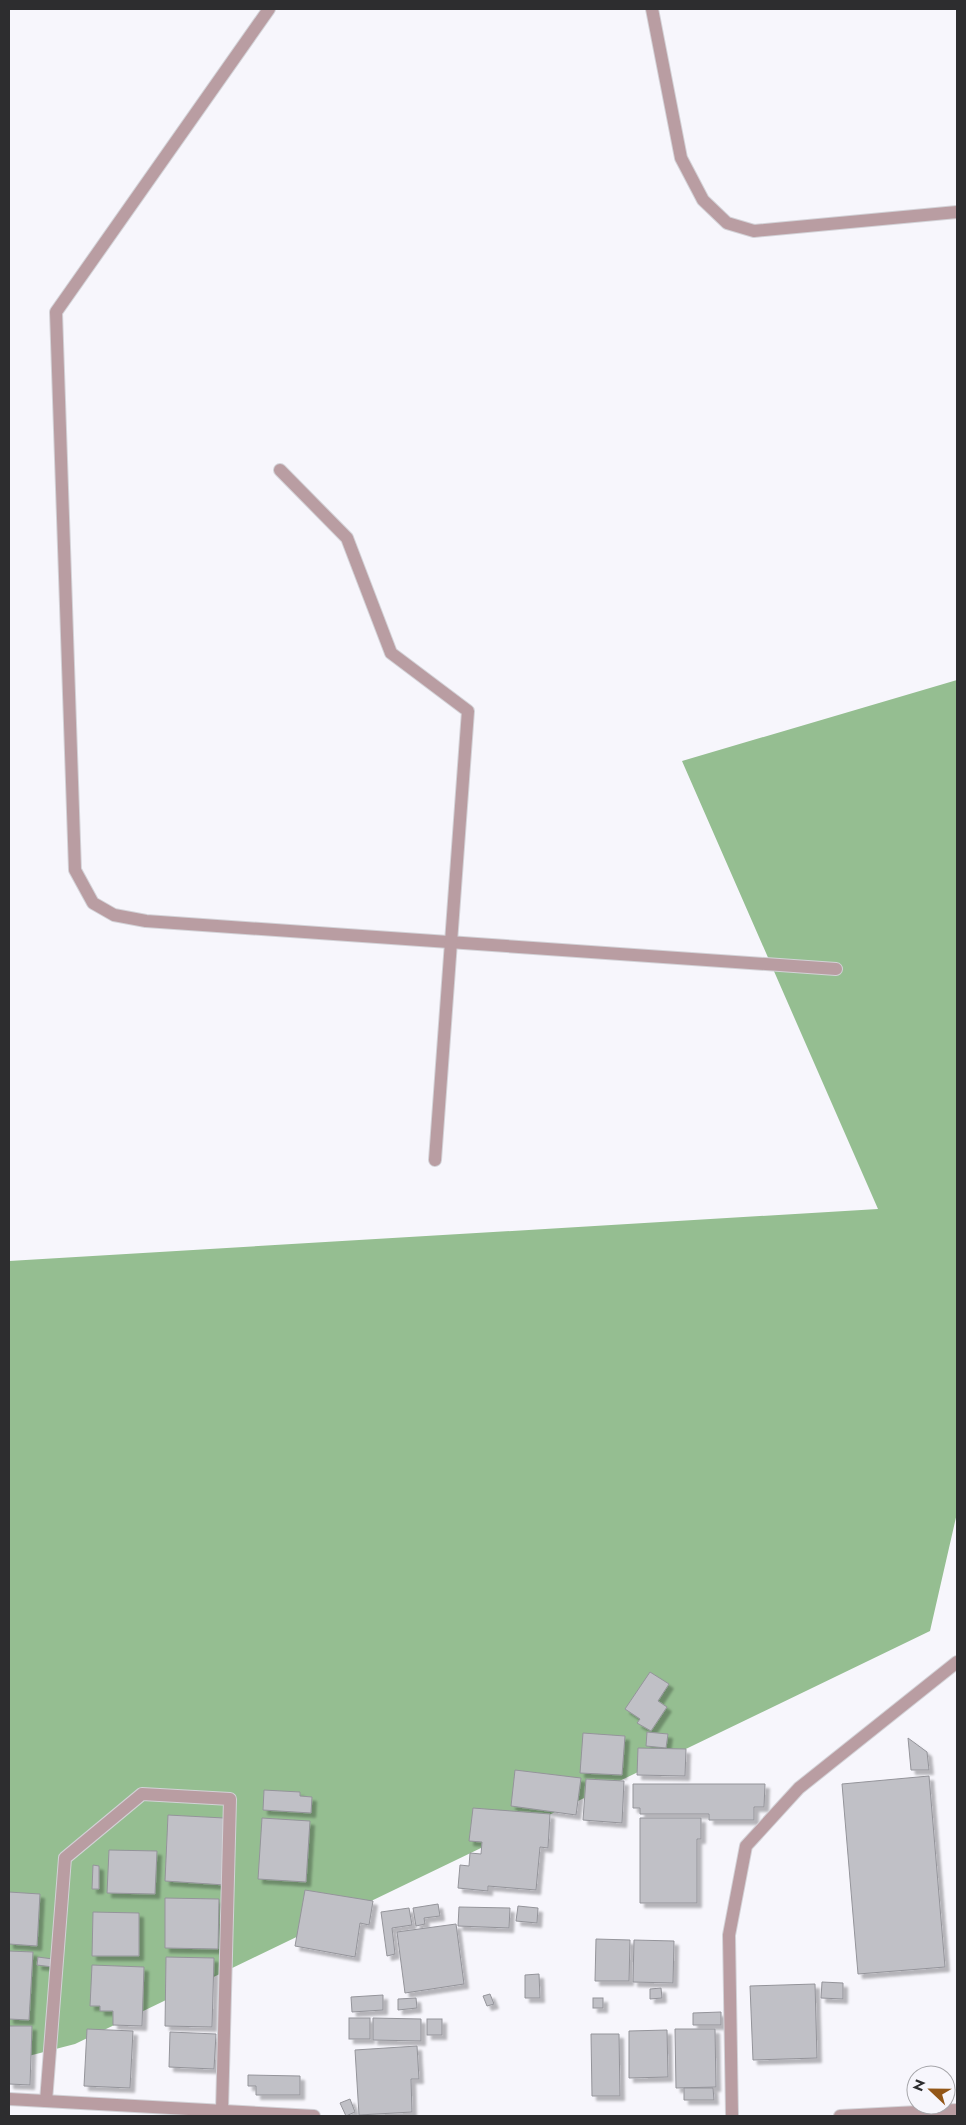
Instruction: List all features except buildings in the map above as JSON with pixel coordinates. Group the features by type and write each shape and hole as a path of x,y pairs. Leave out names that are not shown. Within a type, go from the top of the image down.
{"street":[{"path":"269,9 56,312 75,870 92,903 114,915 146,921 836,969"},
{"path":"652,9 681,158 703,200 727,223 754,231 957,212"},
{"path":"280,470 347,538 391,653 468,711 435,1160"},
{"path":"732,2116 729,1935 746,1846 799,1788 957,1662"},
{"path":"46,2102 65,1858 142,1794 230,1799 222,2111"},
{"path":"9,2099 314,2116"},
{"path":"840,2116 957,2110"}],"green space":[{"path":"957,680 957,1513 930,1631 75,2044 9,2061 9,1261 878,1209 682,761"}]}
